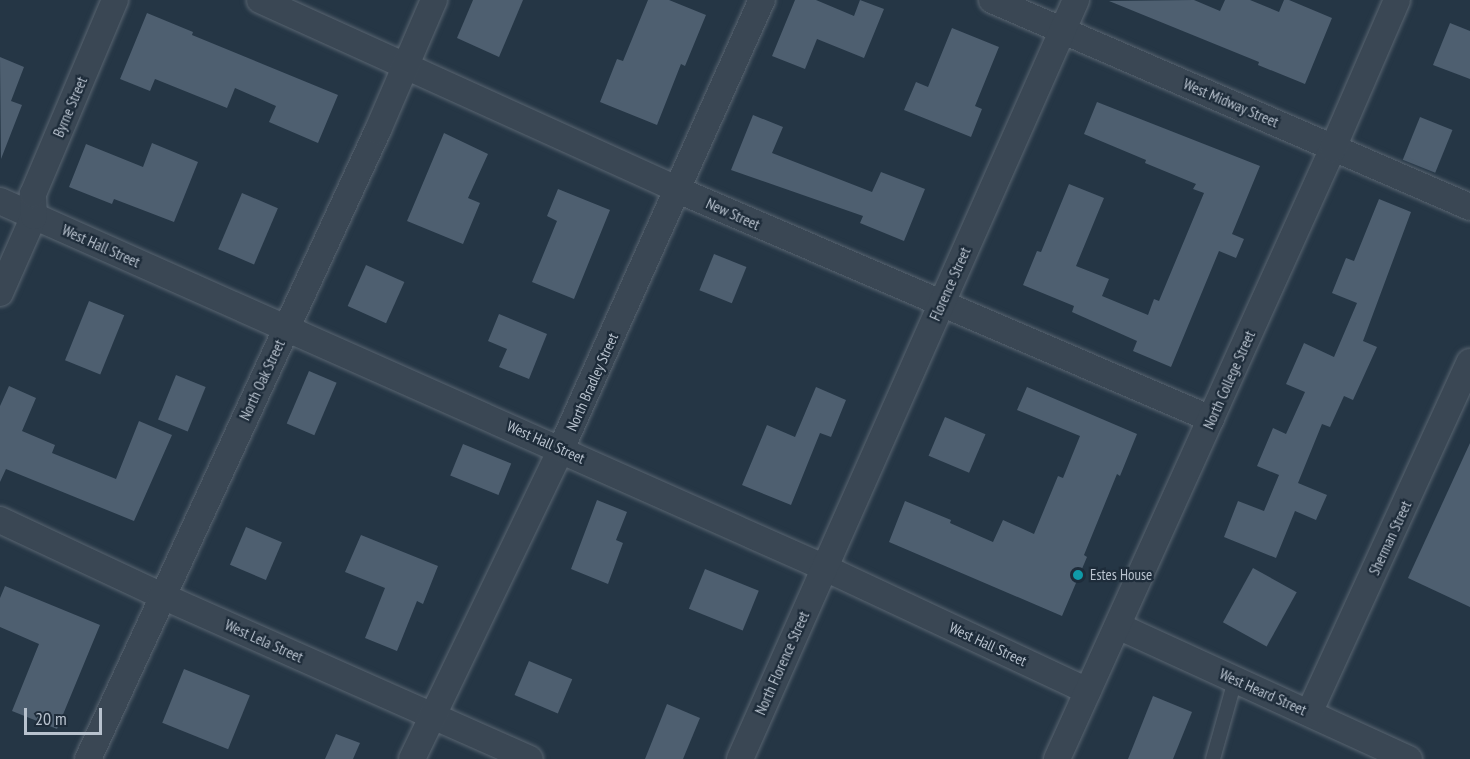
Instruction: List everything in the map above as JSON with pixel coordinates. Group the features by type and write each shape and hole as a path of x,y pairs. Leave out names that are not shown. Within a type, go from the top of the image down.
{"street":[{"name":"Byrne Street","path":"0,293 34,216 33,194 115,0"},
{"name":"New Street","path":"260,0 678,190 941,305 1211,419"},
{"name":"North Oak Street","path":"88,759 378,130 434,0"},
{"name":"North Bradley Street","path":"412,759 561,449 762,0"},
{"name":"West Midway Street","path":"992,0 1470,207"},
{"name":"Florence Street","path":"825,568 1076,0"},
{"name":"North College Street","path":"1057,759 1333,148 1397,0"},
{"name":"West Hall Street","path":"0,201 561,449 825,568 1089,691"},
{"name":"Sherman Street","path":"1309,713 1470,362"},
{"name":"West Lela Street","path":"0,520 162,596 530,759"},
{"name":"North Florence Street","path":"740,759 825,568"},
{"name":"West Heard Street","path":"1118,626 1409,759"}],"lane":[{"path":"1213,759 1235,680"}],"building":[{"path":"473,0 523,0 499,57 457,38"},
{"path":"648,0 669,0 706,15 685,66 681,64 657,125 600,102 617,59 623,61"},
{"path":"795,0 816,0 854,16 860,0 884,9 864,58 817,39 805,69 772,56"},
{"path":"1194,0 1220,11 1225,0 1250,0 1279,12 1284,0 1289,0 1332,18 1305,84 1258,65 1259,62 1109,1"},
{"path":"147,13 193,32 192,35 338,95 318,143 269,122 276,106 235,88 227,108 155,79 150,91 120,79"},
{"path":"1450,23 1470,31 1470,79 1433,65"},
{"path":"952,28 999,47 975,106 982,109 971,137 904,110 916,82 928,87"},
{"path":"0,57 24,67 11,101 22,105 1,159"},
{"path":"1097,102 1260,166 1232,234 1244,239 1236,258 1219,251 1171,367 1133,351 1137,341 1072,312 1074,306 1023,285 1037,251 1041,252 1069,184 1104,198 1076,266 1109,279 1102,296 1148,315 1154,299 1159,301 1204,193 1193,189 1196,184 1084,134"},
{"path":"753,115 783,127 772,153 872,192 881,172 925,189 904,241 860,223 863,216 731,170"},
{"path":"1420,117 1452,130 1435,173 1403,160"},
{"path":"444,133 488,154 468,198 480,203 463,244 407,221"},
{"path":"152,143 198,162 174,222 114,199 112,204 69,187 86,144 143,167"},
{"path":"558,189 610,210 574,299 532,282 557,221 547,216"},
{"path":"242,193 278,208 254,264 218,249"},
{"path":"1379,199 1411,212 1363,341 1377,347 1353,400 1344,396 1330,427 1322,424 1298,483 1327,495 1316,520 1295,511 1276,558 1224,537 1238,501 1264,511 1279,475 1257,466 1273,428 1286,434 1305,392 1286,384 1304,343 1334,357 1357,303 1332,293 1346,258 1354,261"},
{"path":"714,254 746,267 732,303 699,290"},
{"path":"366,265 404,282 386,323 348,306"},
{"path":"89,301 124,315 100,375 65,360"},
{"path":"499,314 547,334 529,379 499,367 507,349 488,341"},
{"path":"309,371 337,383 314,435 287,423"},
{"path":"176,375 206,387 188,431 158,420"},
{"path":"9,386 36,398 22,431 55,445 52,453 116,479 139,421 172,435 134,521 6,469 0,482 0,406"},
{"path":"816,387 846,400 831,437 820,433 791,505 742,485 767,425 795,437"},
{"path":"1027,387 1137,434 1120,476 1117,474 1084,555 1087,557 1062,616 889,542 905,501 951,520 950,523 993,542 1003,520 1034,534 1058,476 1063,478 1080,436 1017,410"},
{"path":"945,417 986,434 969,473 929,456"},
{"path":"1470,443 1470,607 1408,578"},
{"path":"463,444 511,463 498,495 450,476"},
{"path":"597,500 627,512 616,540 623,543 608,584 571,569"},
{"path":"246,527 282,542 266,580 230,565"},
{"path":"361,535 438,566 423,604 417,601 397,651 365,638 385,588 345,572"},
{"path":"1253,568 1297,592 1267,646 1223,622"},
{"path":"705,569 759,591 743,631 689,609"},
{"path":"5,586 100,625 57,729 12,711 39,644 0,627 0,598"},
{"path":"529,661 572,679 558,713 515,695"},
{"path":"184,669 250,696 228,749 162,723"},
{"path":"1153,696 1192,712 1173,759 1128,759"},
{"path":"667,704 700,718 683,759 645,759"},
{"path":"336,734 360,743 353,759 325,759"}],"place":[{"name":"Estes House","path":"1078,575"}]}
